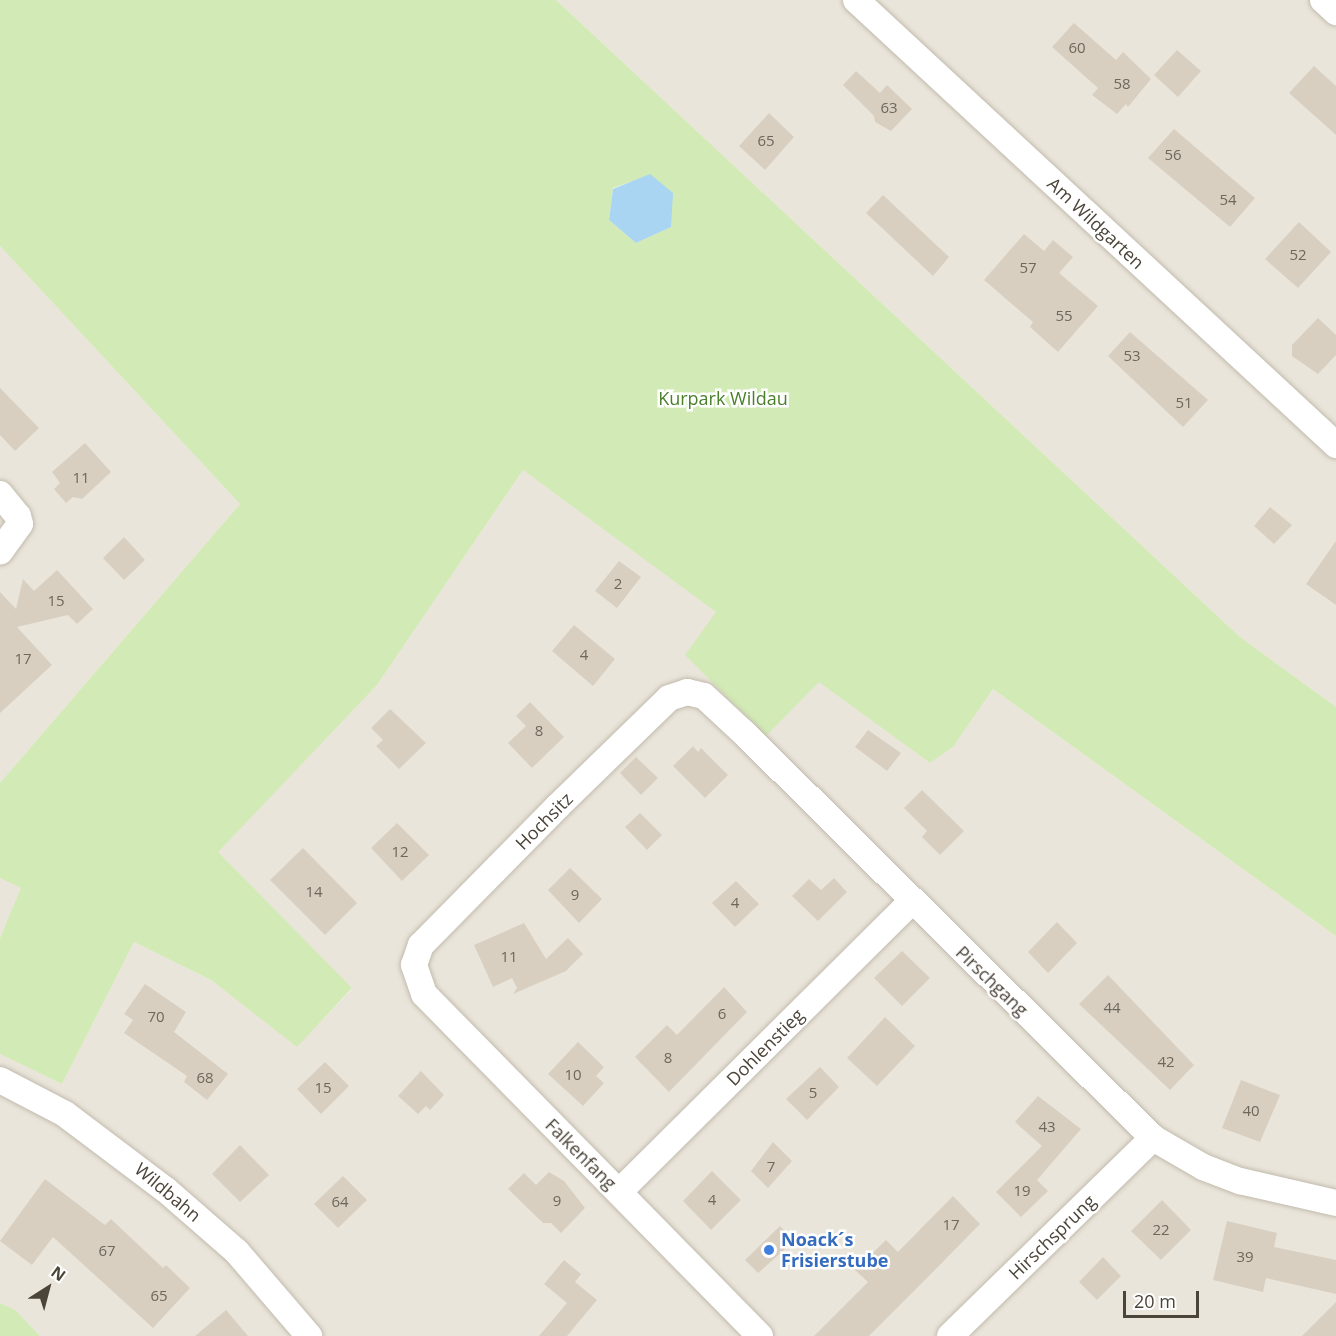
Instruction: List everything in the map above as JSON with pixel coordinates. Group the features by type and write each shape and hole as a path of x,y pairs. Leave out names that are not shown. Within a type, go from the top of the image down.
{"street":[{"name":"Am Wildgarten","path":"856,0 1336,445"},
{"path":"1323,0 1336,12"},
{"path":"0,494 18,516 20,524 0,552"},
{"name":"Pirschgang","path":"687,692 704,696 744,733 911,902 1153,1138 1203,1167 1240,1181 1336,1203"},
{"name":"Hochsitz","path":"414,965 421,945 557,807 669,698 687,692"},
{"name":"Dohlenstieg","path":"619,1191 911,902"},
{"name":"Falkenfang","path":"414,965 424,994 760,1336"},
{"name":"Wildbahn","path":"0,1080 64,1114 166,1190 237,1252 309,1336"},
{"name":"Hirschsprung","path":"950,1336 1153,1138"}],"shaded area":[{"path":"556,0 1336,0 1336,707 1240,637"},
{"path":"0,246 240,504 0,783"},
{"path":"523,470 717,612 766,735 819,681 930,763 953,747 993,689 1336,936 1336,1336 40,1336 15,1311 0,1303 0,1054 62,1084 134,942 211,980 297,1046 352,989 217,852 377,685"},
{"path":"0,878 22,888 0,938"}],"green space":[{"name":"Kurpark Wildau","path":"0,0 556,0 1240,637 1336,707 1336,936 993,689 953,747 930,763 819,682 766,736 685,655 716,612 523,470 377,685 218,852 352,988 297,1047 211,980 134,942 62,1084 0,1054 0,938 21,888 0,878 0,783 240,504 0,246","holes":["650,175 671,227 636,243 609,220 613,188"]},
{"path":"0,1303 15,1310 40,1336 0,1336"}],"water":[{"path":"650,174 673,193 671,227 636,243 609,220 613,189"}],"building":[{"path":"1074,23 1116,60 1123,52 1151,79 1128,107 1126,104 1117,114 1092,95 1098,88 1052,47"},
{"path":"1177,50 1201,71 1178,97 1154,75"},
{"path":"1314,66 1336,86 1336,135 1289,93"},
{"path":"856,71 880,93 887,85 912,109 891,131 875,122 874,116 843,85"},
{"path":"769,113 794,137 765,170 739,146"},
{"path":"1174,129 1255,198 1230,227 1148,158"},
{"path":"883,195 949,257 933,276 866,213"},
{"path":"1299,222 1331,252 1298,288 1265,259"},
{"path":"1024,234 1044,251 1053,240 1073,257 1059,273 1098,306 1058,352 1030,327 1033,322 984,280"},
{"path":"1318,318 1336,335 1336,355 1318,374 1292,356 1292,345"},
{"path":"1130,332 1208,400 1183,427 1108,356"},
{"path":"0,388 39,428 15,451 0,435"},
{"path":"85,443 111,472 82,499 73,497 66,503 54,489 60,483 52,472"},
{"path":"1270,507 1292,525 1274,544 1254,526"},
{"path":"124,537 145,560 124,580 103,558"},
{"path":"1336,541 1336,605 1306,584"},
{"path":"619,561 641,577 617,608 595,591"},
{"path":"57,570 93,609 77,624 68,615 17,627 52,665 0,713 0,592 16,609 23,579 34,591"},
{"path":"574,625 615,659 593,686 552,651"},
{"path":"530,702 564,737 532,768 508,743 526,726 516,716"},
{"path":"390,709 426,743 399,769 376,746 383,740 371,728"},
{"path":"868,730 901,753 887,771 855,747"},
{"path":"693,746 698,752 701,748 728,775 705,798 673,766"},
{"path":"636,757 658,778 641,795 620,773"},
{"path":"922,790 964,831 940,855 922,837 927,831 904,808"},
{"path":"640,813 662,835 647,850 625,827"},
{"path":"397,823 429,855 402,881 371,848"},
{"path":"303,848 357,903 325,935 270,880"},
{"path":"570,868 602,899 579,923 548,890"},
{"path":"834,878 847,892 818,921 792,896 809,879 821,890"},
{"path":"736,881 759,904 735,927 712,903"},
{"path":"1057,922 1077,943 1048,973 1028,952"},
{"path":"524,923 546,959 568,938 583,954 566,971 513,994 517,988 512,978 493,987 474,945"},
{"path":"902,951 930,978 902,1006 874,978"},
{"path":"1108,975 1194,1065 1170,1090 1079,1004"},
{"path":"145,984 186,1012 174,1032 228,1074 207,1100 184,1082 187,1076 124,1033 133,1020 124,1014"},
{"path":"724,987 747,1012 669,1092 635,1057 667,1025 677,1035"},
{"path":"885,1017 915,1046 877,1086 847,1058"},
{"path":"578,1042 604,1067 596,1076 604,1083 583,1106 548,1074"},
{"path":"325,1062 349,1086 321,1114 297,1089"},
{"path":"820,1067 839,1087 807,1120 786,1099"},
{"path":"421,1071 444,1095 430,1110 426,1106 418,1114 398,1096"},
{"path":"1241,1080 1280,1095 1260,1142 1222,1128"},
{"path":"1038,1096 1081,1129 1037,1180 1048,1191 1021,1217 996,1192 1042,1146 1015,1122"},
{"path":"773,1142 792,1161 768,1188 751,1171"},
{"path":"240,1145 269,1175 240,1202 212,1174"},
{"path":"712,1171 741,1200 711,1230 683,1201"},
{"path":"549,1172 564,1181 585,1208 561,1233 551,1223 543,1223 508,1189 524,1173 536,1185"},
{"path":"343,1176 367,1200 338,1228 314,1204"},
{"path":"45,1179 105,1225 111,1219 163,1268 166,1265 190,1288 153,1328 53,1237 32,1265 0,1241"},
{"path":"953,1196 980,1224 926,1279 869,1336 814,1336 868,1282 855,1270 886,1240 898,1252"},
{"path":"1162,1200 1191,1230 1161,1260 1131,1231"},
{"path":"1227,1221 1277,1233 1274,1247 1336,1260 1336,1294 1266,1278 1263,1292 1213,1280"},
{"name":"Noack´s Frisierstube","path":"780,1226 794,1241 758,1273 745,1260"},
{"path":"1103,1257 1121,1276 1097,1300 1079,1282"},
{"path":"564,1260 581,1274 575,1282 597,1300 567,1336 539,1336 567,1303 544,1284"},
{"path":"1336,1302 1336,1336 1302,1336"},
{"path":"226,1310 248,1336 195,1336"}],"place":[{"name":"Noack´s Frisierstube","path":"769,1250"}]}
